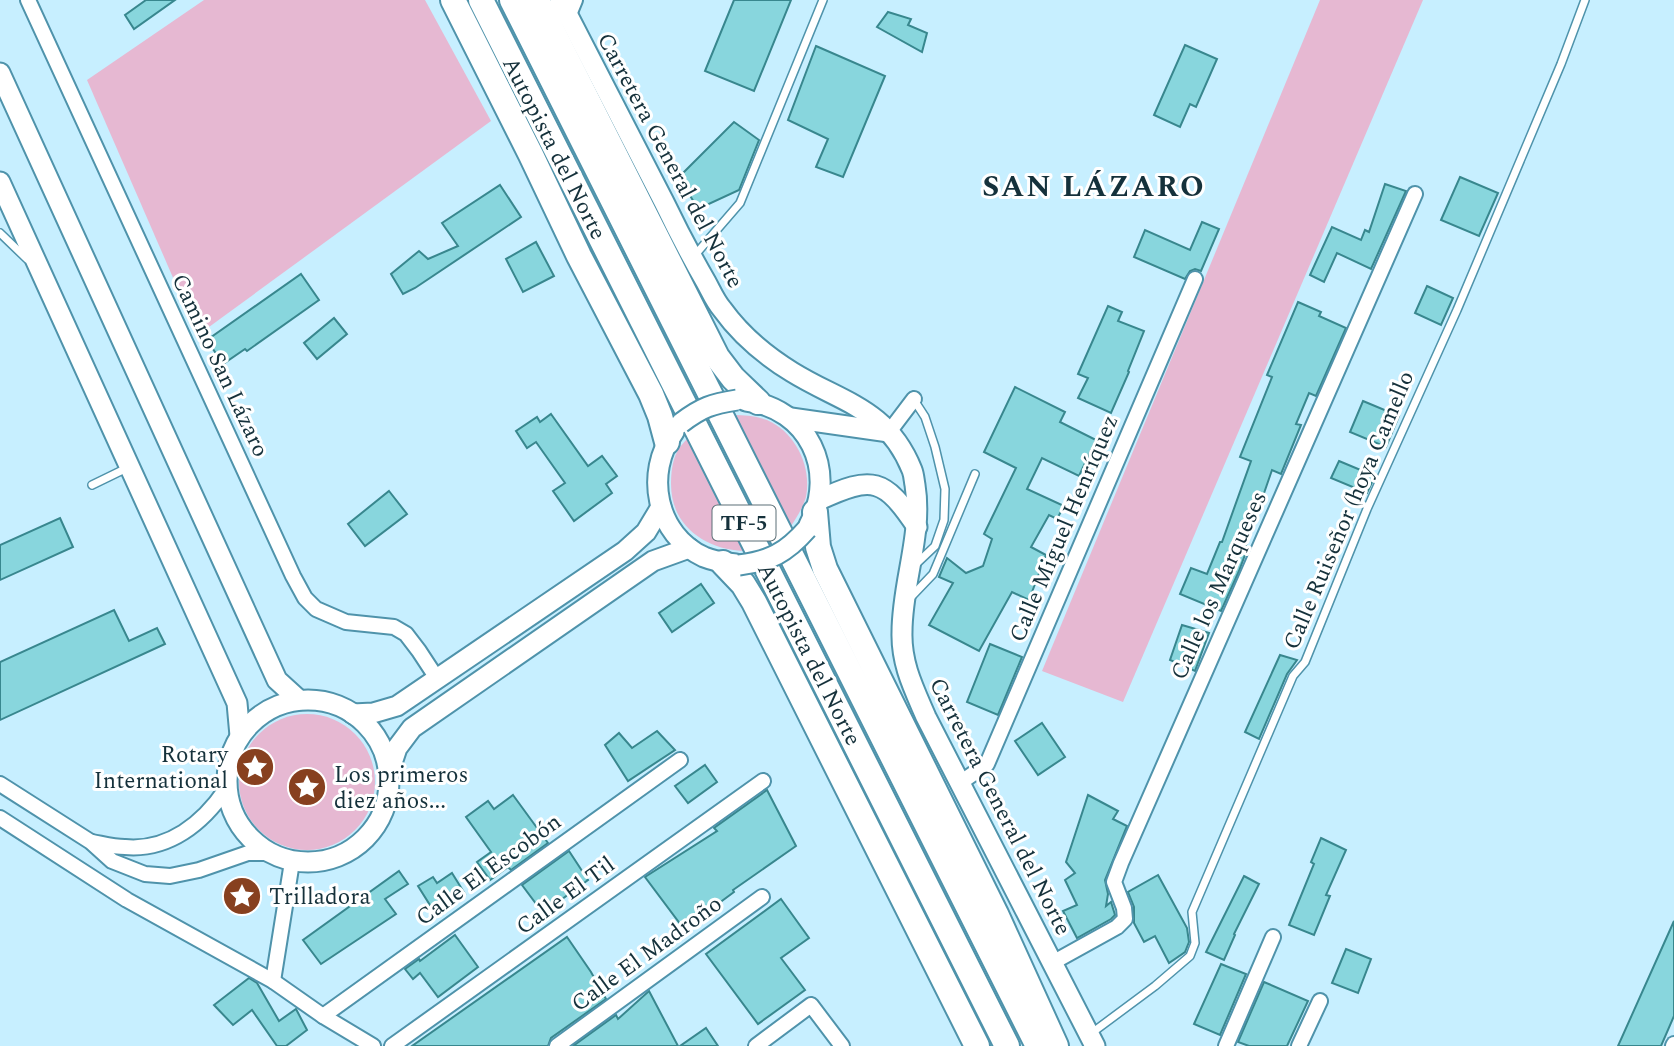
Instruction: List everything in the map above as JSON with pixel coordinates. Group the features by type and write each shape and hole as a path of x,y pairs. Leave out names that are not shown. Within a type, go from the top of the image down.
{"highway":[{"path":"453,0 660,416 674,432"},
{"name":"Autopista del Norte","path":"481,0 1007,1046"},
{"name":"Autopista del Norte","path":"512,0 1038,1046"},
{"path":"537,0 717,357 748,401"},
{"path":"814,514 818,547 825,569 996,914 1056,1046"},
{"path":"731,564 754,602 976,1046"}],"main road":[{"name":"Carretera General del Norte","path":"568,6 692,258 720,308 740,330 793,373 870,415 889,432 913,472 918,500 917,527 903,605 902,635 906,672 926,718 1092,1040"},
{"path":"0,73 277,680 299,700"},
{"path":"0,182 237,703 240,736"},
{"path":"814,514 821,485 814,451 805,433 791,418 777,409 748,401 714,404 699,410 674,432 658,468 657,487 661,507 673,531 689,548 704,557 731,564 756,563 781,553 795,542 814,514 845,488 865,483 884,488 902,504 917,527"},
{"path":"791,418 889,432"},
{"path":"353,714 373,713 397,706 438,680 625,551 646,532 661,507"},
{"path":"389,773 397,748 412,728 653,561 689,548"},
{"path":"299,700 318,700 353,714 367,725 378,739 389,773 389,795 382,816 371,834 355,849 335,859 314,863 292,862 267,853 247,836 233,814 226,789 231,752 240,736 251,722 266,711 299,700"}],"street":[{"name":"Camino San Lázaro","path":"28,0 305,598 316,609 346,622 394,627 406,635 438,680"},
{"name":"Calle los Marqueses","path":"1052,963 1117,927 1125,919 1124,908 1114,882 1121,863 1415,194"},
{"name":"Calle Miguel Henríquez","path":"960,783 986,764 1195,279"},
{"path":"889,432 914,399"},
{"name":"Calle El Escobón","path":"323,1016 680,760"},
{"name":"Calle El Til","path":"392,1046 763,781"},
{"path":"0,784 91,842 112,861 145,874 170,876 199,870 248,853 267,853"},
{"path":"91,842 127,848 156,844 185,832 199,822 226,789"},
{"path":"0,818 127,900 273,981 373,1046"},
{"path":"273,981 292,862"},
{"name":"Calle El Madroño","path":"557,1046 762,897"},
{"path":"1226,1046 1273,937"},
{"path":"1299,1046 1320,1001"},
{"path":"756,1046 811,1005 842,1046"}],"lane":[{"path":"692,258 740,203 823,0"},
{"name":"Calle Ruiseñor (hoya Camello","path":"1092,1040 1190,956 1195,943 1192,912 1293,676 1305,662 1367,509 1457,310 1561,64 1585,0"},
{"path":"0,233 41,273"},
{"path":"910,570 935,546 944,520 945,489 925,417 914,399"},
{"path":"92,485 130,467"},
{"path":"903,605 933,574 975,474"}],"shaded area":[{"path":"204,0 425,0 491,121 198,335 87,80"},
{"path":"1320,0 1423,0 1123,702 1042,671"},
{"path":"734,415 759,418 777,425 799,451 806,474 806,497 791,526"},
{"path":"687,439 743,551 716,546 704,540 684,523 677,512 671,484 672,468 677,452"},
{"path":"307,714 333,719 355,734 370,756 375,782 370,808 355,830 333,845 307,850 281,845 259,830 244,808 239,782 244,756 259,734 281,719"}],"building":[{"path":"146,0 175,0 134,29 125,15"},
{"path":"734,0 791,0 754,91 705,71"},
{"path":"888,12 911,19 908,25 927,33 922,52 877,27"},
{"path":"1185,45 1217,59 1196,107 1190,104 1180,127 1154,115"},
{"path":"816,46 885,76 843,177 816,167 828,139 788,120"},
{"path":"734,122 759,140 739,190 698,209 679,177"},
{"path":"1460,177 1498,193 1479,236 1441,220"},
{"path":"1385,184 1406,191 1371,269 1337,253 1324,282 1310,275 1332,227 1361,240 1365,230 1369,232"},
{"path":"500,185 521,217 403,294 391,274 419,251 428,259 458,246 442,223"},
{"path":"1202,222 1219,229 1201,271 1190,271 1185,279 1134,257 1145,230 1190,250"},
{"path":"536,242 554,276 523,292 506,259"},
{"path":"301,274 319,300 247,351 245,349 223,364 207,340"},
{"path":"1427,286 1453,298 1441,325 1415,313"},
{"path":"1298,302 1321,312 1319,316 1346,328 1316,396 1309,393 1296,424 1301,425 1281,474 1272,470 1244,551 1246,552 1221,611 1180,594 1191,568 1207,574 1222,542 1251,461 1240,457 1272,377 1267,375"},
{"path":"1108,306 1122,312 1118,321 1144,331 1111,413 1078,398 1088,378 1078,374"},
{"path":"334,318 347,334 317,359 304,343"},
{"path":"1015,387 1065,412 1060,422 1096,440 1079,476 1042,458 1027,489 1064,506 1057,519 1049,515 1031,547 1046,555 1029,600 1012,592 979,651 929,625 953,583 939,577 947,558 966,573 983,566 992,539 984,534 1016,468 984,452"},
{"path":"1363,401 1399,416 1386,447 1350,432"},
{"path":"551,414 588,466 602,456 617,476 606,484 612,493 574,521 553,491 565,483 536,442 527,448 516,431 537,417 540,422"},
{"path":"1339,461 1375,476 1367,493 1331,478"},
{"path":"389,491 407,514 365,546 348,524"},
{"path":"60,518 73,547 0,580 0,545"},
{"path":"701,584 714,603 672,632 659,613"},
{"path":"114,610 129,641 157,628 165,644 0,720 0,662"},
{"path":"1182,625 1209,633 1195,671 1170,660"},
{"path":"990,644 1022,657 998,715 967,702"},
{"path":"1280,655 1297,660 1287,674 1259,739 1245,732"},
{"path":"1042,723 1065,757 1038,775 1015,741"},
{"path":"657,731 675,750 628,781 605,745 619,733 632,748"},
{"path":"705,765 717,782 688,803 675,786"},
{"path":"767,790 796,846 733,890 734,892 684,929 645,877 717,831 714,828"},
{"path":"513,795 548,843 511,870 508,867 490,880 477,862 491,852 466,817 488,801 494,809"},
{"path":"1088,795 1118,811 1113,819 1127,826 1105,880 1108,894 1106,906 1111,902 1115,915 1077,938 1063,911 1077,905 1065,880 1075,873 1066,862"},
{"path":"1321,838 1346,850 1326,895 1330,896 1314,935 1289,925 1314,864 1311,862"},
{"path":"569,851 588,880 543,913 522,885"},
{"path":"399,871 408,884 385,899 396,914 321,964 303,940"},
{"path":"452,873 465,894 435,913 418,886 433,877 437,883"},
{"path":"1158,875 1187,928 1189,942 1185,952 1169,963 1155,936 1144,942 1134,923 1134,907 1128,892"},
{"path":"1244,876 1259,884 1224,960 1206,952"},
{"path":"230,884 257,893 253,906 226,897"},
{"path":"781,899 809,938 781,958 805,990 758,1024 706,954"},
{"path":"1674,921 1674,1016 1661,1046 1618,1046"},
{"path":"455,935 478,967 438,997 420,973 413,979 405,969"},
{"path":"567,937 606,999 551,1038 548,1046 412,1046"},
{"path":"1346,949 1371,959 1358,993 1332,983"},
{"path":"1221,964 1246,974 1220,1035 1194,1024"},
{"path":"249,978 257,983 279,1021 296,1009 307,1030 286,1046 277,1046 252,1010 233,1025 214,1005"},
{"path":"1264,982 1308,1001 1287,1046 1249,1046 1238,1042"},
{"path":"649,991 678,1046 573,1046 616,1015 618,1019"},
{"path":"706,1028 718,1046 680,1046"}],"place":[{"name":"Rotary International","path":"255,767"},
{"name":"Los primeros diez años...","path":"307,787"},
{"name":"Trilladora","path":"242,896"}],"district":[{"name":"SAN LÁZARO","path":"1094,186"}]}
